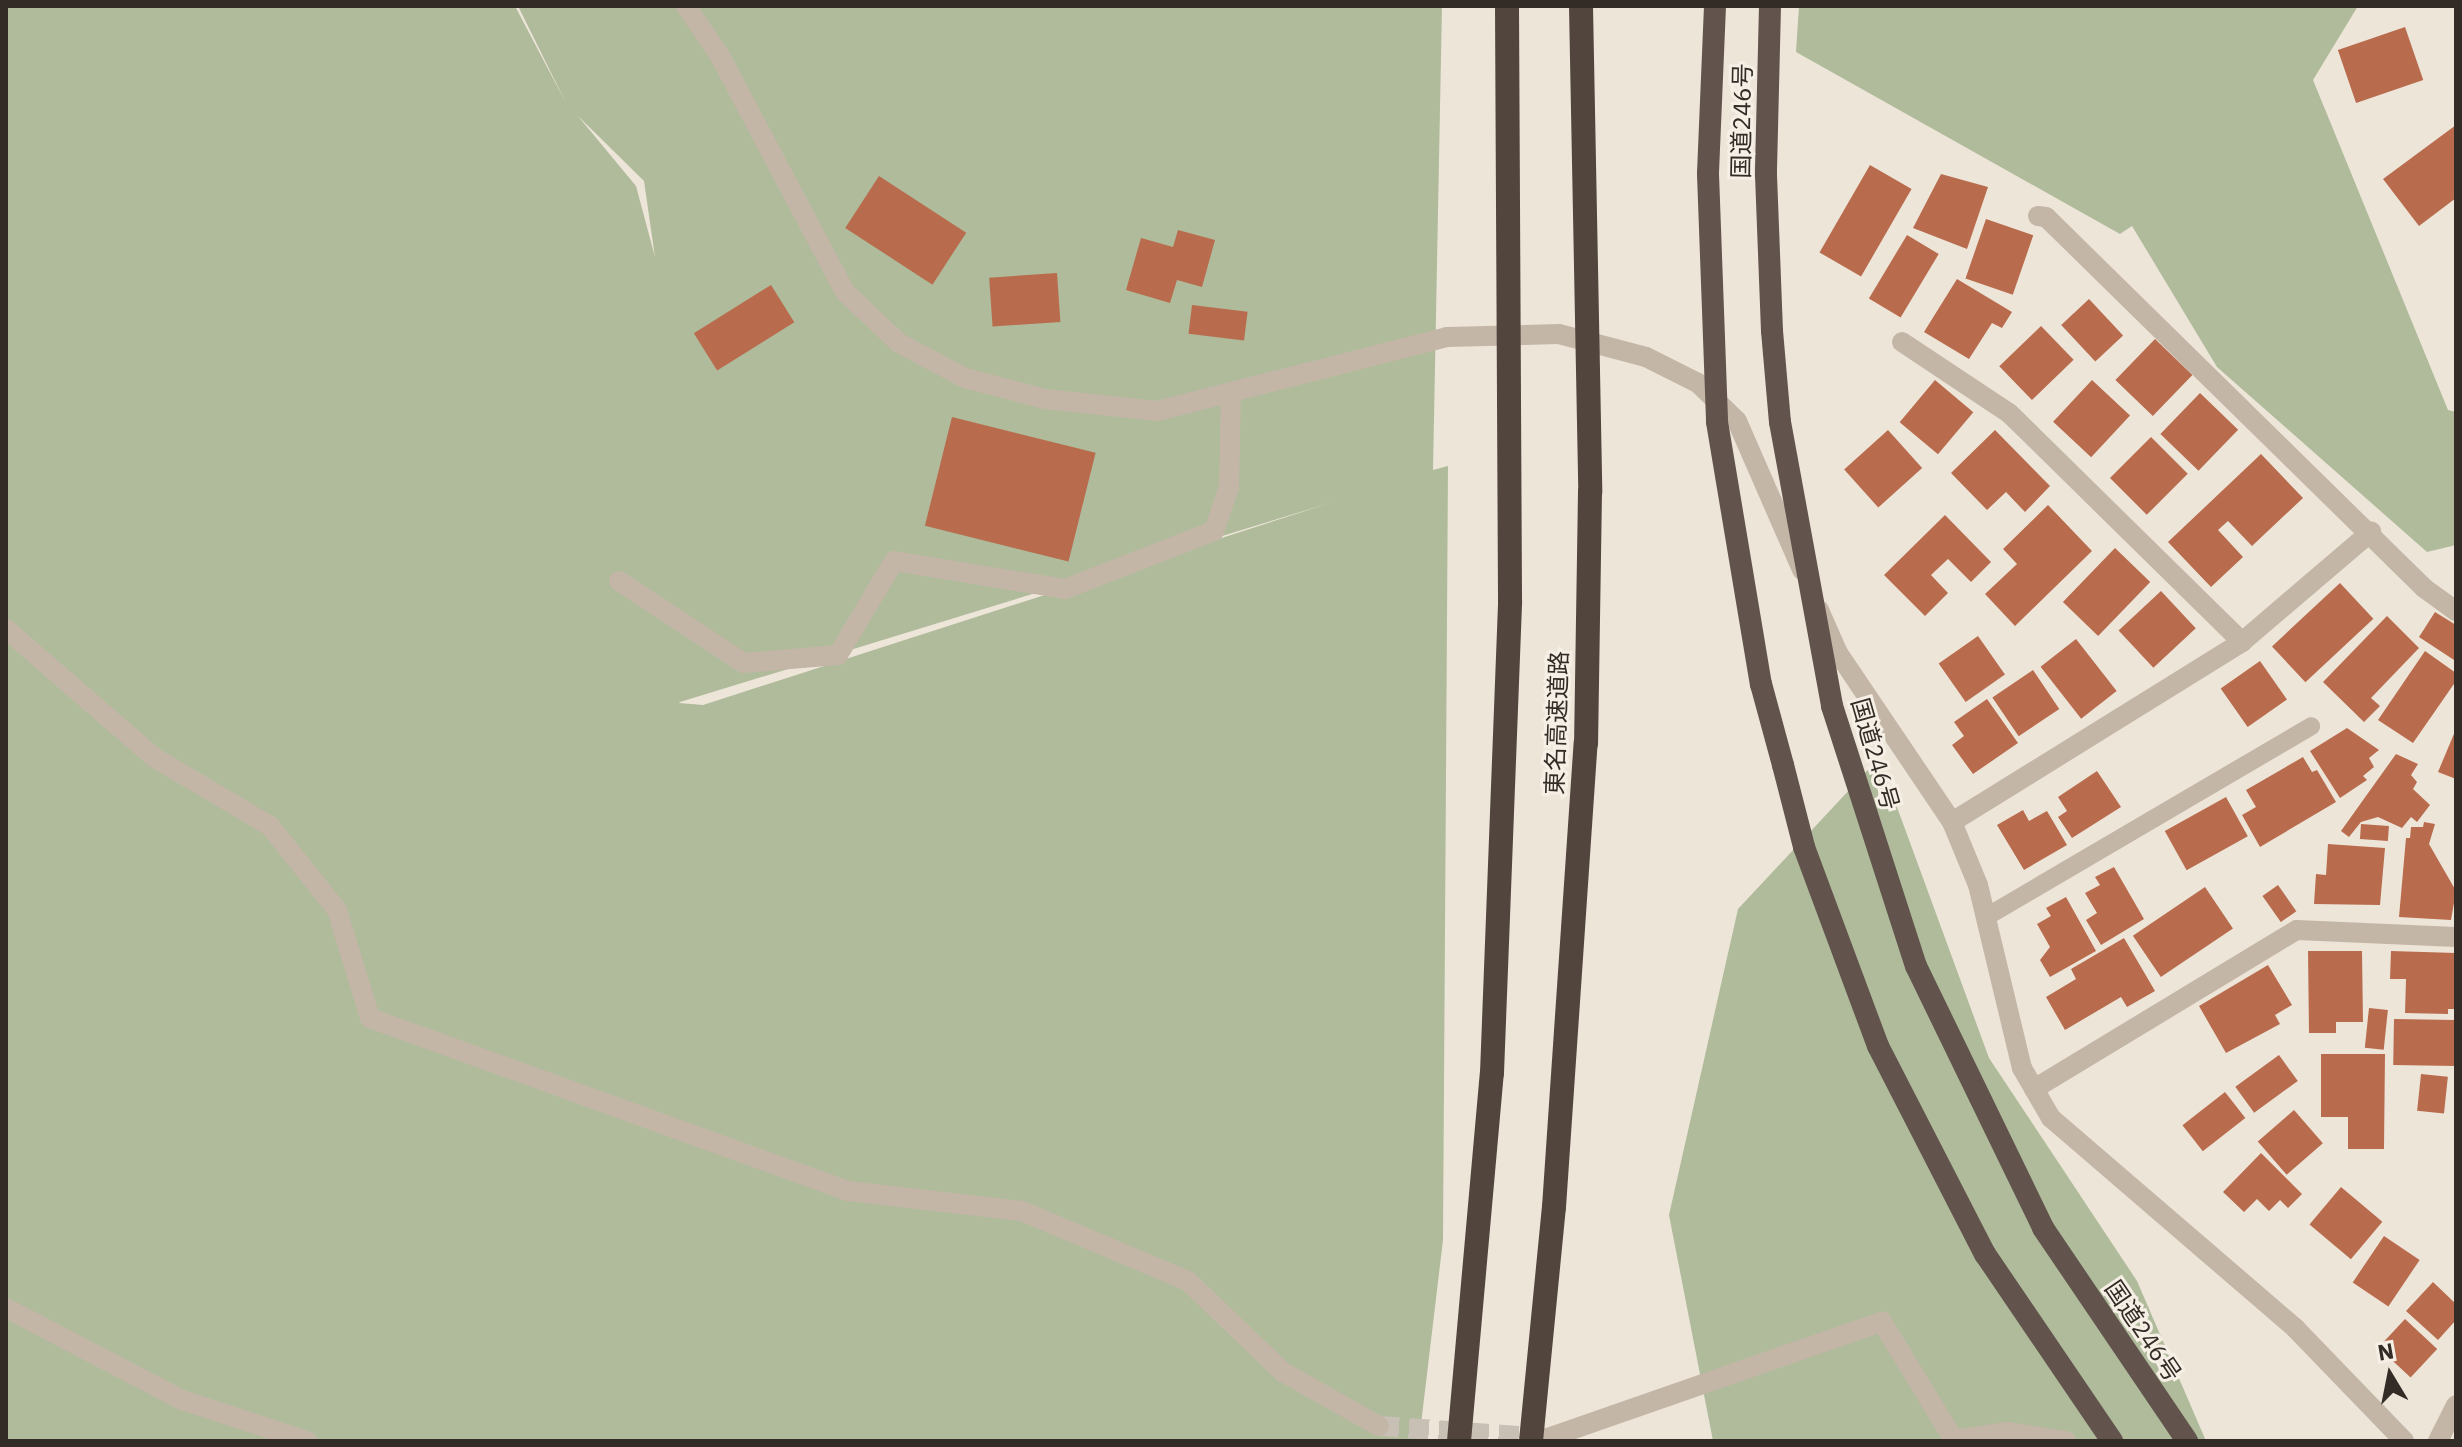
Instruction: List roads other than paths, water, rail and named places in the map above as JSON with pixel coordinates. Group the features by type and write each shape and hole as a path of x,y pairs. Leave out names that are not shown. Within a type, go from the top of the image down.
{"highway":[{"path":"1459,1441 1492,1073 1510,601 1507,6"},
{"name":"東名高速道路","path":"1539,1440 1586,743 1590,492 1581,6"},
{"name":"国道246号","path":"1715,6 1708,174 1717,422 1758,668 1804,847 1878,1046 1985,1254 2112,1441"},
{"name":"国道246号","path":"1770,6 1766,175 1772,331 1780,422 1832,706 1916,966 2043,1228 2187,1441"}],"street":[{"path":"686,6 727,69 845,292 899,343 965,378 1045,399 1157,411 1447,337 1559,334 1646,357 1698,383 1737,421 1838,653 1952,822 1986,917 2005,1010 2022,1068 2051,1118 2296,1329 2404,1441"},
{"path":"2038,216 2046,217 2371,532 2424,588 2456,611"},
{"path":"1902,342 2009,413 2242,642"},
{"path":"619,581 744,663 838,655 894,561 1065,589 1214,531 1229,487 1231,392"},
{"path":"1952,822 2242,642 2371,532"},
{"path":"6,629 155,758 270,826 337,910 370,1018 848,1191 1022,1211 1188,1281 1283,1372 1379,1426"},
{"path":"2034,1089 2297,930 2456,937"},
{"path":"6,1308 182,1400 307,1441"},
{"path":"1539,1440 1882,1322 1954,1440 2007,1432 2066,1441"},
{"path":"2438,1441 2456,1405"}],"lane":[{"path":"1986,917 2311,726"}],"tunnel":[{"path":"1379,1426 1547,1438"}]}
